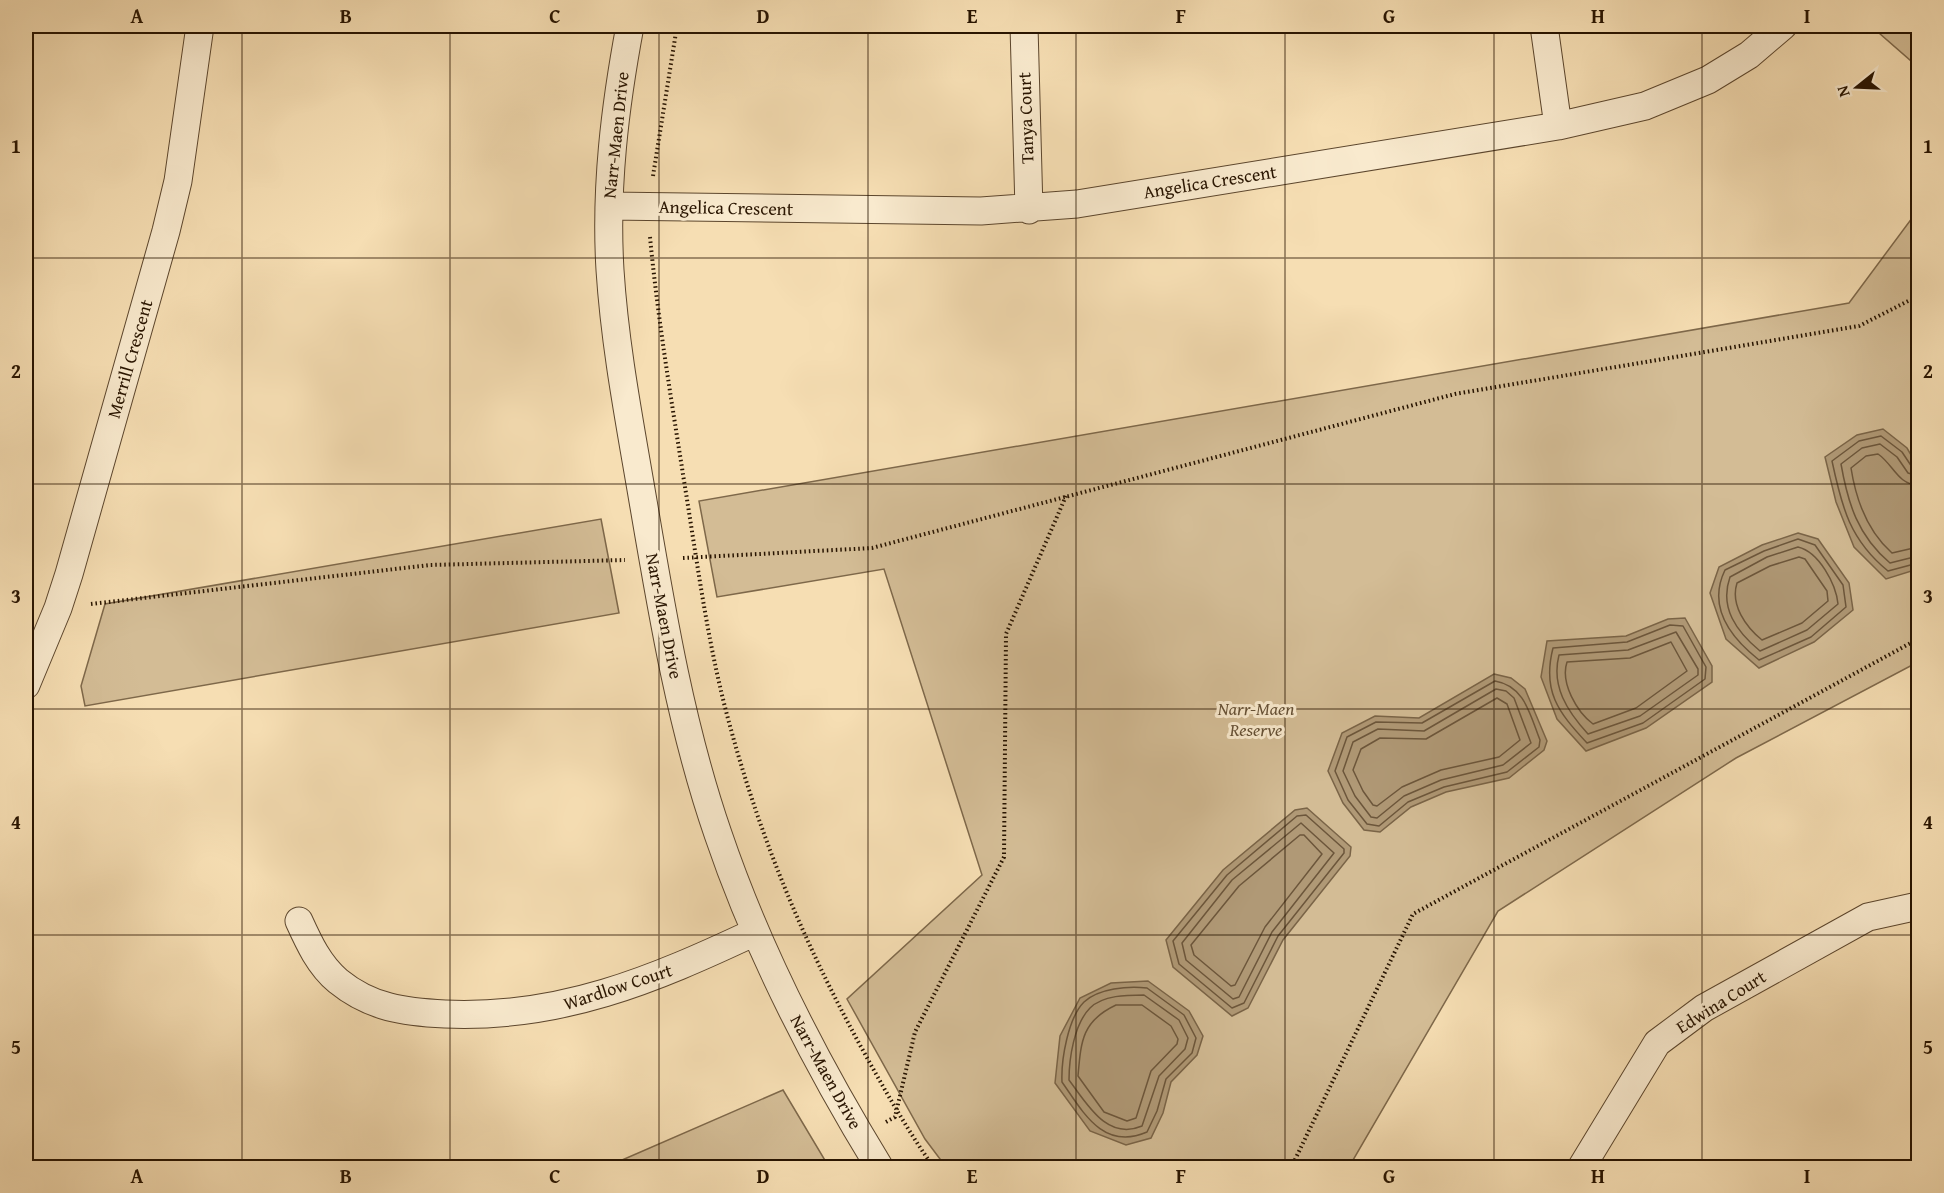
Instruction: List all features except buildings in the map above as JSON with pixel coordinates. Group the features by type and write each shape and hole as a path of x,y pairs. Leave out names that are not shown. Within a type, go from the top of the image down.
{"street":[{"name":"Merrill Crescent","path":"26,685 58,608 166,231 178,181 200,26"},
{"name":"Narr-Maen Drive","path":"630,26 616,110 609,206 615,328 652,559 689,738 717,834 755,932 808,1045 880,1167"},
{"name":"Tanya Court","path":"1024,26 1029,210"},
{"path":"1544,26 1558,126"},
{"name":"Angelica Crescent","path":"609,206 919,211 1029,210 1077,204 1558,126 1645,106 1708,80 1749,55 1783,26"},
{"name":"Edwina Court","path":"1581,1167 1657,1043 1704,1008 1869,917 1918,906"},
{"name":"Wardlow Court","path":"299,921 323,966 355,994 397,1010 466,1015 511,1013 594,998 695,961 755,932"}],"path":[{"path":"677,26 652,183 650,234 657,313 725,710 776,870 822,976 896,1112 934,1167"},
{"path":"58,608 430,565 652,559 873,548 1066,495 1455,394 1859,326 1918,296"},
{"path":"860,1135 895,1117 915,1032 1004,857 1006,634 1066,495"},
{"path":"1291,1167 1413,914 1918,639"}],"green space":[{"path":"1871,26 1918,26 1918,67"},
{"name":"Narr-Maen Reserve","path":"1918,210 1918,662 1736,758 1498,911 1349,1167 946,1167 925,1139 847,999 982,875 884,569 717,597 699,501 1849,303"},
{"path":"601,519 619,613 85,706 81,686 105,604"},
{"path":"783,1090 829,1167 606,1167"}],"water":[{"path":"1883,429 1907,448 1918,467 1918,569 1886,579 1854,547 1836,502 1825,457 1857,435"},
{"path":"1798,533 1818,539 1849,583 1853,610 1814,642 1759,668 1726,639 1710,593 1719,567 1762,545"},
{"path":"1685,618 1712,666 1712,682 1646,728 1586,751 1557,719 1541,677 1547,641 1626,636 1668,619"},
{"path":"1494,674 1511,678 1525,689 1547,741 1544,750 1509,778 1446,792 1411,807 1380,832 1364,830 1343,803 1328,771 1342,733 1375,716 1419,718"},
{"path":"1307,808 1351,847 1350,856 1283,940 1248,1008 1232,1016 1173,967 1166,940 1223,870 1295,810"},
{"path":"1148,981 1189,1011 1203,1036 1197,1055 1171,1082 1163,1113 1151,1138 1126,1145 1090,1131 1055,1083 1060,1036 1080,998 1111,983"}]}
